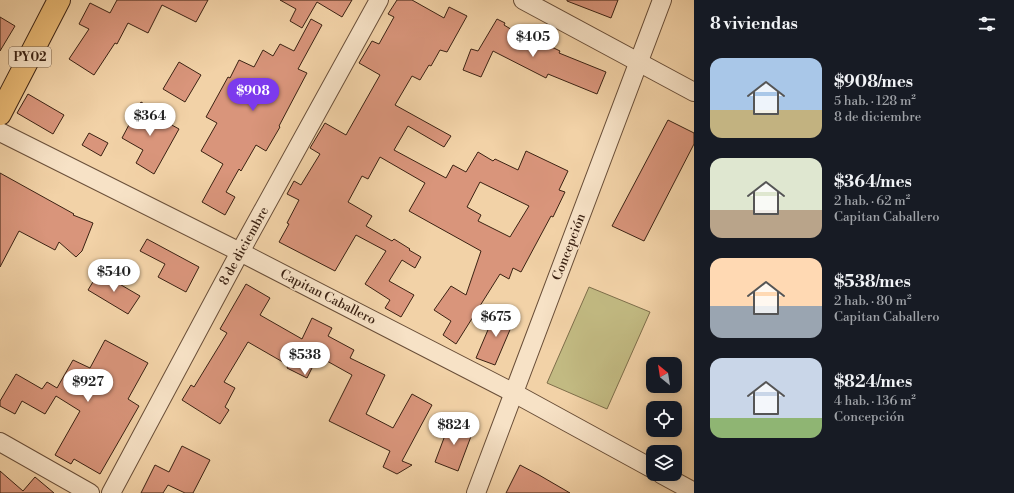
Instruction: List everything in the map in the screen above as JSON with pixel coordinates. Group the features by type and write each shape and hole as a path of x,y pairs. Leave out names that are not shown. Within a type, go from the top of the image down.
{"main road":[{"name":"PY02","path":"0,114 59,0"}],"street":[{"name":"8 de diciembre","path":"111,493 240,252 380,0"},
{"path":"523,0 694,92"},
{"name":"Concepción","path":"476,493 662,0"},
{"name":"Capitan Caballero","path":"0,132 240,252 514,393 646,465"},
{"path":"0,442 90,493"},
{"path":"674,481 694,492"}],"shaded area":[{"path":"589,287 650,312 607,409 547,383"}],"building":[{"path":"117,0 208,0 196,22 162,5 148,33 128,23 117,44 115,43 94,75 69,59 89,29 79,24 90,3 110,13"},
{"path":"280,0 352,0 342,17 317,2 302,28 290,21 296,9"},
{"path":"397,0 412,0 444,18 449,7 467,16 447,52 440,50 431,66 429,65 420,80 412,76 395,105 451,136 444,147 408,126 394,150 446,178 453,165 466,172 478,152 493,161 495,159 518,170 526,151 568,171 559,190 565,192 553,217 551,216 521,272 513,268 509,279 500,274 456,344 443,335 451,321 434,310 451,286 466,295 481,251 409,211 425,183 380,157 368,179 362,176 348,202 372,216 366,226 392,241 394,239 421,257 415,268 402,260 389,281 414,295 401,317 385,308 390,300 365,284 386,251 356,235 335,271 279,242 289,224 287,223 299,200 287,194 294,181 301,185 320,154 310,148 325,123 346,135 380,75 359,63 372,41 379,44 394,17 388,14","holes":["480,182 529,206 510,237 478,221 481,215 467,207"]},
{"path":"567,0 618,0 611,18"},
{"path":"0,17 15,26 0,51"},
{"path":"311,19 322,25 298,69 307,73 279,126 280,127 266,151 256,145 241,171 239,169 226,192 235,197 225,215 202,202 223,164 201,151 217,123 206,117 228,77 230,78 239,60 254,67 263,50 273,56 280,44 294,51"},
{"path":"497,19 522,36 523,33 560,51 559,53 606,72 597,94 548,74 546,78 493,51 481,77 463,70 471,49 478,51"},
{"path":"179,62 201,75 185,102 163,89"},
{"path":"28,94 64,115 53,134 17,113"},
{"path":"141,102 154,110 152,114 179,129 154,174 136,163 143,150 122,138"},
{"path":"668,120 694,133 694,144 644,241 612,226"},
{"path":"89,133 108,143 101,156 82,145"},
{"path":"0,173 74,214 73,215 93,223 82,251 76,257 59,242 55,250 19,231 0,267"},
{"path":"147,239 199,267 186,292 158,277 165,264 140,251"},
{"path":"99,272 140,296 128,314 88,290"},
{"path":"246,284 270,298 260,315 302,339 312,318 332,328 328,336 354,350 350,358 385,375 366,414 393,428 412,394 432,405 402,461 412,465 397,474 383,467 390,451 329,421 352,375 318,356 307,378 287,368 288,365 248,342 224,382 235,388 225,407 229,410 220,424 182,400 191,385 194,387 227,333 220,329"},
{"path":"496,311 515,318 495,365 476,358"},
{"path":"105,340 148,363 128,399 139,406 100,474 74,459 71,464 55,455 80,411 56,396 45,414 22,401 15,414 0,406 0,401 16,374 42,389 47,382 57,388 73,360 90,368"},
{"path":"450,422 473,431 458,471 435,462"},
{"path":"182,446 210,460 193,493 185,493 168,485 163,493 141,493 155,465 169,472"},
{"path":"520,465 539,475 570,493 506,493"},
{"path":"0,471 23,491 35,477 54,493 0,493"}]}
